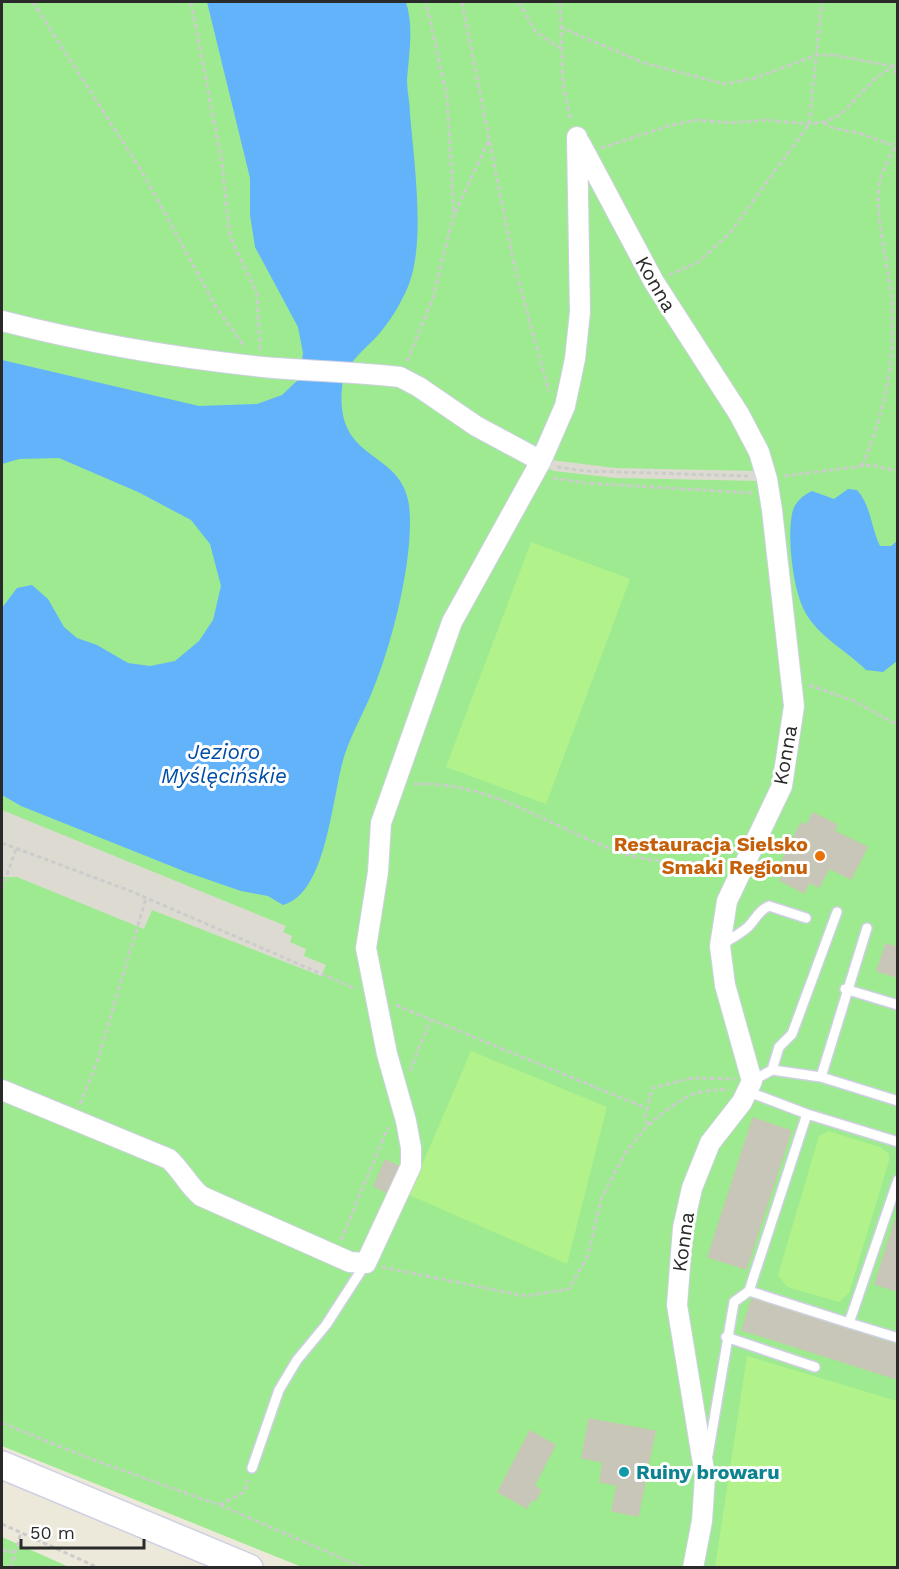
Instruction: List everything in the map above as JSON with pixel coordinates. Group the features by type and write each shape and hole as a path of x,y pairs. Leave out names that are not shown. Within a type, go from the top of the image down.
{"main road":[{"path":"2,1465 249,1568"}],"street":[{"path":"2,1090 170,1159 183,1172 190,1187 201,1196 350,1262 366,1263 411,1166 411,1148 366,948 378,872 381,823 452,622 538,466 558,424 571,383 580,312 581,146"},
{"name":"Konna","path":"581,146 654,282 739,414 759,452 765,479 794,706 782,786 727,902 720,946 725,985 750,1087 710,1143 692,1188 683,1228 677,1305 705,1476 702,1521 693,1568"},
{"path":"2,321 119,346 260,367 400,377 538,466"}],"lane":[{"path":"720,946 741,933 751,924 759,911 769,906 806,918"},
{"path":"837,912 792,1034 779,1047 772,1070 750,1087 807,1114 897,1142"},
{"path":"821,1077 846,989 867,928"},
{"path":"846,989 897,1005"},
{"path":"772,1070 821,1077 897,1101"},
{"path":"705,1476 726,1337 734,1302 749,1291 807,1114"},
{"path":"849,1323 897,1180"},
{"path":"252,1468 279,1390 297,1360 326,1326 366,1263"},
{"path":"749,1291 897,1338"},
{"path":"726,1337 815,1367"}],"path":[{"path":"33,2 144,175 216,307 260,367"},
{"path":"191,2 222,163 230,237 256,293 260,320 260,367"},
{"path":"426,2 447,96 454,214"},
{"path":"462,2 514,264 558,424"},
{"path":"519,2 534,31 560,48"},
{"path":"560,2 563,84 581,146 696,120 732,123 765,120 808,124 824,122 840,115 891,66 897,63"},
{"path":"654,282 698,262 729,233 808,124 822,2"},
{"path":"560,27 644,63 725,84 755,78 817,55 834,55 891,66 897,76"},
{"path":"824,122 832,128 862,134 897,146"},
{"path":"862,466 882,415 891,368 892,304 879,204 880,180 897,146 897,139"},
{"path":"400,377 433,298 454,214 489,140"},
{"path":"538,466 586,471 765,479 862,466 897,471"},
{"path":"538,466 554,478 585,483 763,494 765,479"},
{"path":"790,678 854,701 897,725"},
{"path":"394,785 454,785 490,795 626,854 663,861 705,862 749,858"},
{"path":"2,843 146,898 429,1020 646,1108"},
{"path":"2,889 16,849"},
{"path":"75,1119 97,1062 146,898"},
{"path":"334,1255 400,1099 429,1020"},
{"path":"648,1125 645,1117 652,1088 693,1078 720,1078"},
{"path":"366,1263 525,1296 569,1289 588,1256 602,1197 626,1152 648,1125 688,1094 707,1089 750,1087"},
{"path":"2,1423 91,1459 219,1505 364,1568"},
{"path":"219,1505 244,1492 252,1468"},
{"path":"2,1524 99,1568"},
{"path":"10,1568 13,1552 21,1532"},
{"path":"2,1550 13,1552"}],"green space":[{"path":"2,2 897,2 897,1567 302,1567 2,1446"},
{"path":"531,542 630,579 546,804 446,767"},
{"path":"471,1051 607,1107 567,1264 409,1195"},
{"path":"828,1131 880,1147 889,1154 889,1161 849,1293 839,1302 787,1287 778,1275 819,1136"},
{"path":"747,1356 897,1401 897,1567 715,1567"},
{"path":"2,1537 69,1567 2,1567"}],"shaded area":[{"path":"551,460 615,468 758,471 761,481 616,478 554,471 544,467"},
{"path":"2,810 286,926 283,932 292,936 290,942 306,949 304,956 326,965 321,976 152,910 144,929 17,877 2,877"}],"water":[{"name":"Jezioro Myślęcińskie","path":"207,2 406,2 410,21 407,84 418,222 414,263 408,287 391,319 347,370 342,388 343,413 348,430 358,443 394,473 404,487 409,505 409,549 400,600 387,650 380,673 346,751 319,861 310,881 298,896 283,905 268,896 241,891 186,872 21,806 2,795 2,608 17,588 32,585 48,599 64,627 77,638 97,645 128,663 150,666 175,661 199,641 213,620 221,586 210,544 191,520 138,492 59,458 19,459 2,464 2,360 199,406 257,404 282,395 299,379 303,353 298,327 255,247 250,215 250,178"},
{"path":"848,489 857,490 862,496 880,546 891,546 897,541 897,661 883,672 866,670 816,628 800,601 794,576 791,524 793,510 797,503 812,491 834,499"}],"building":[{"name":"Restauracja Sielsko Smaki Regionu","path":"813,813 837,825 834,831 867,847 851,879 829,868 819,887 809,882 804,893 780,880 785,872 778,869 801,823 806,826"},
{"path":"886,944 897,947 897,977 877,971"},
{"path":"753,1118 791,1131 746,1269 708,1257"},
{"path":"385,1160 398,1166 386,1192 374,1186"},
{"path":"895,1221 897,1221 897,1291 875,1284"},
{"path":"752,1299 897,1345 897,1379 742,1330"},
{"name":"Ruiny browaru","path":"589,1419 655,1431 638,1516 612,1511 617,1485 600,1482 603,1462 582,1458"},
{"path":"530,1431 555,1445 534,1486 541,1490 535,1501 532,1499 527,1508 498,1492"}],"place":[{"name":"Restauracja Sielsko Smaki Regionu","path":"820,856"},
{"name":"Ruiny browaru","path":"624,1472"}]}
